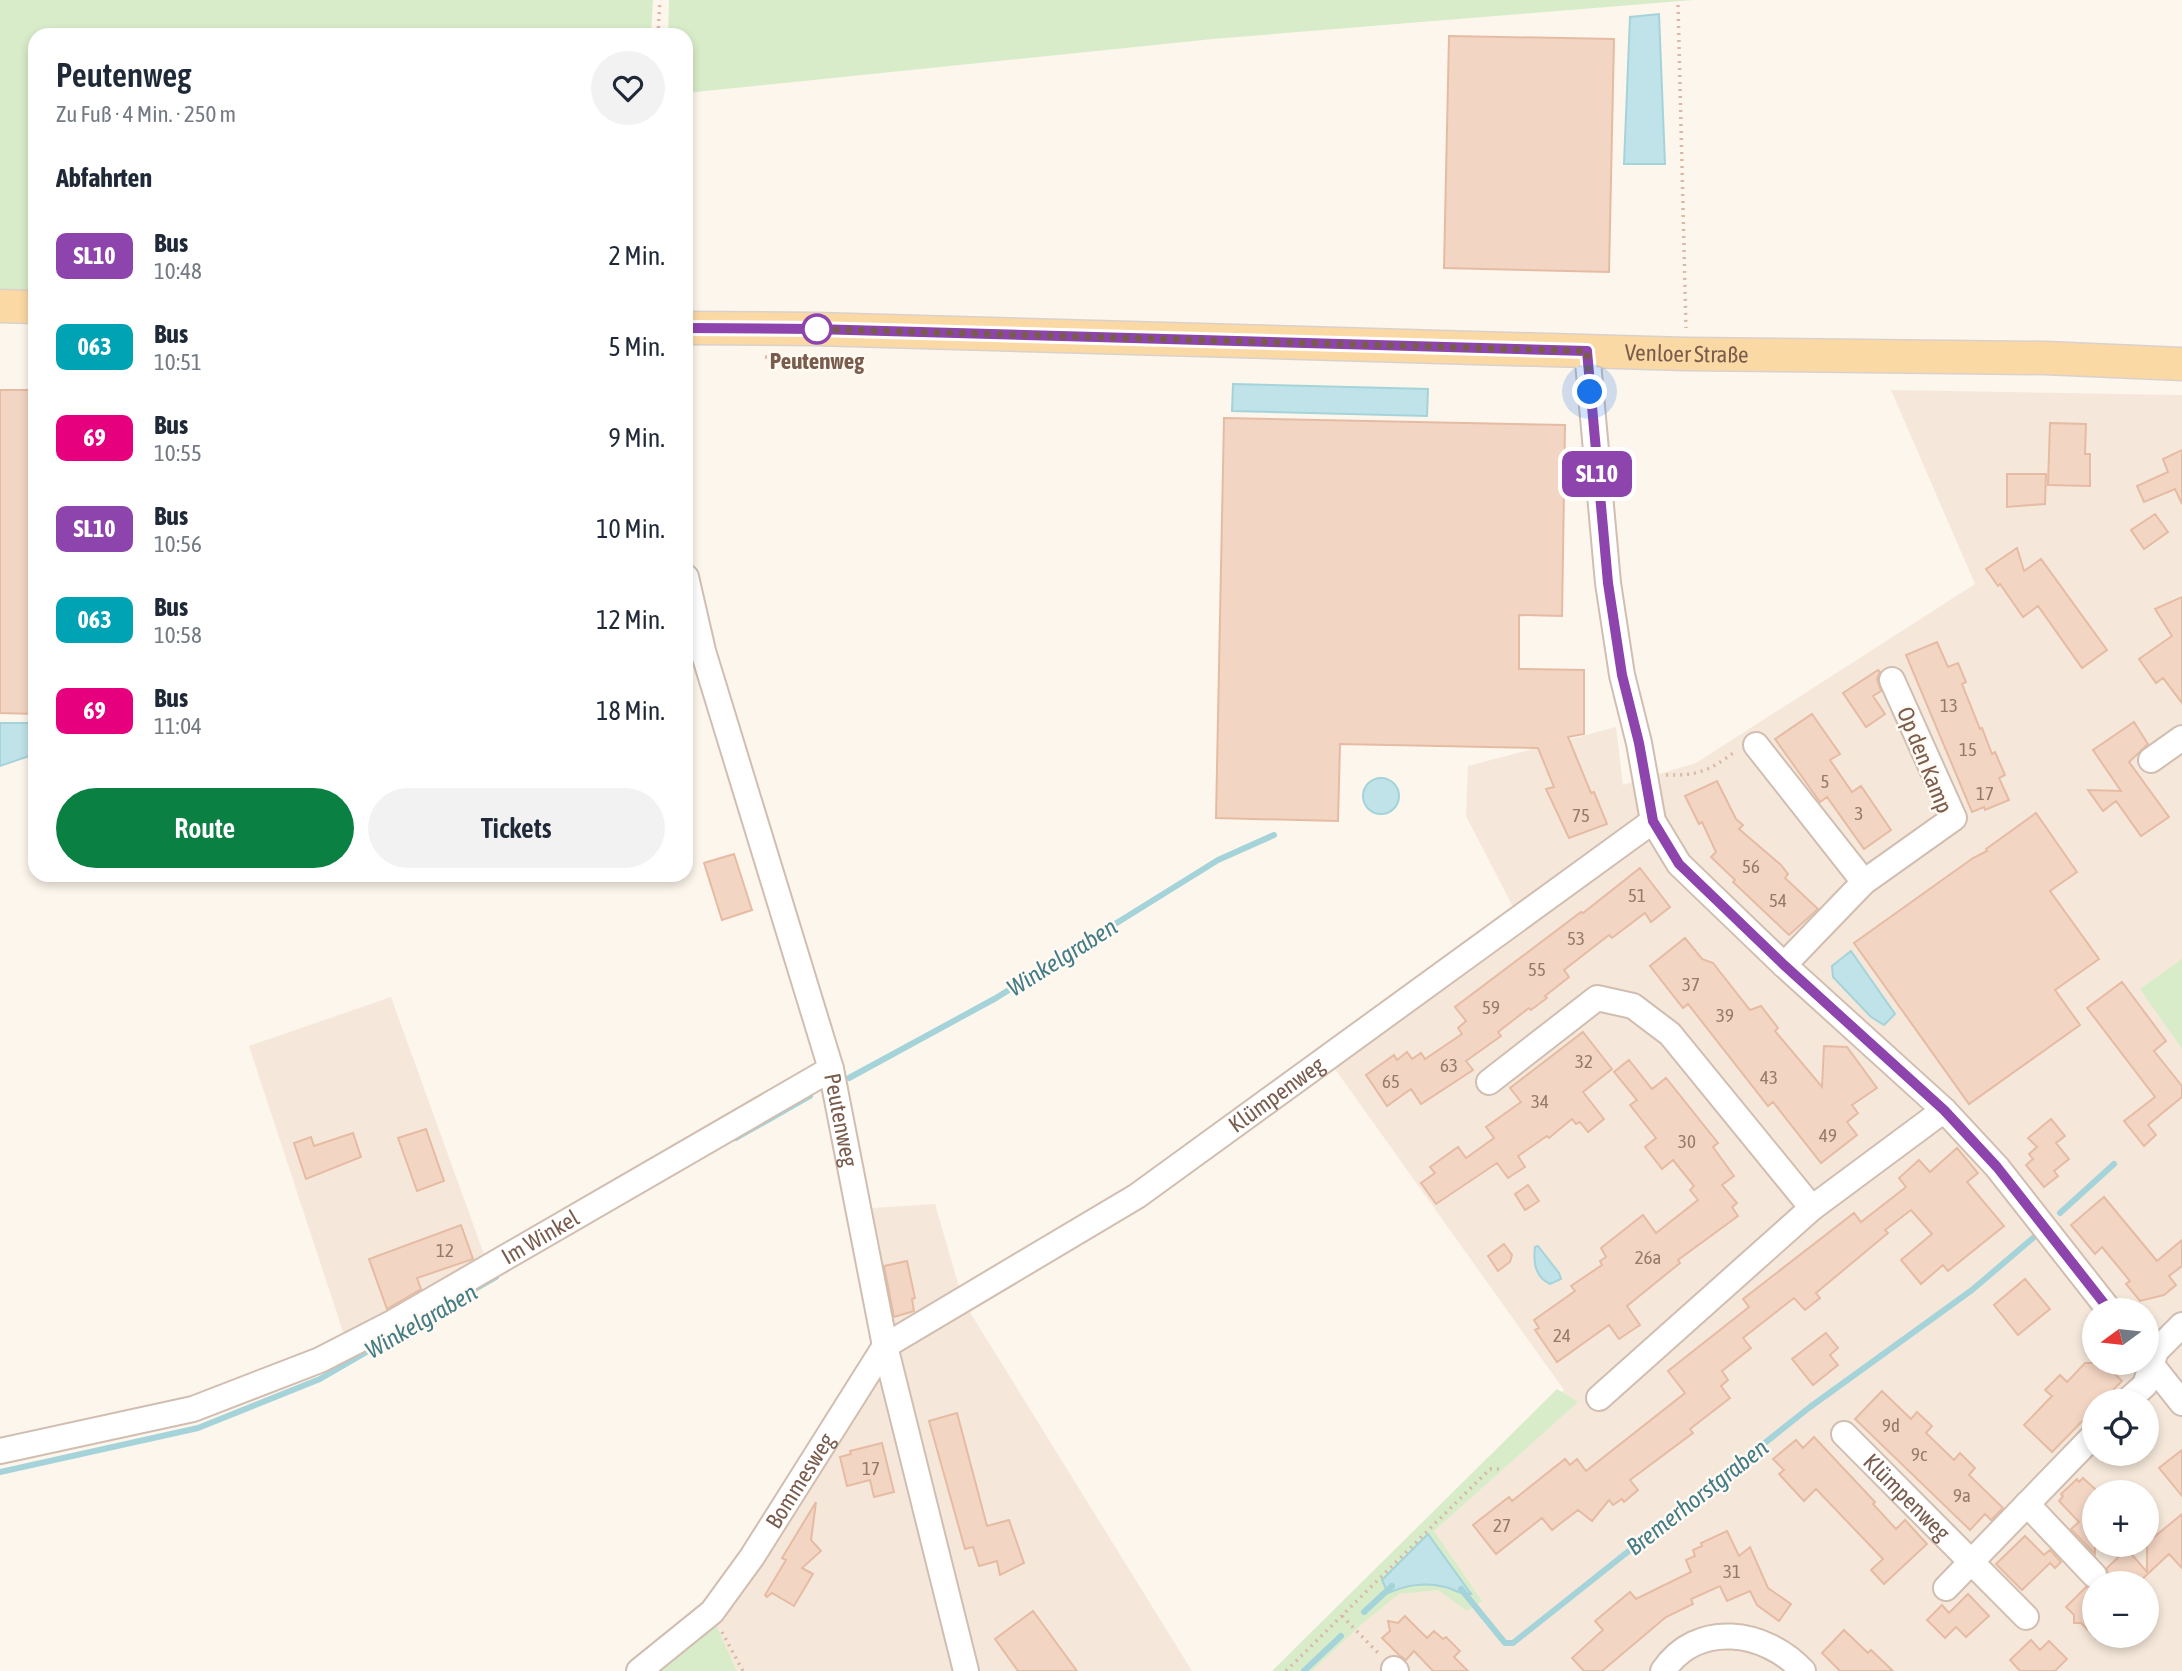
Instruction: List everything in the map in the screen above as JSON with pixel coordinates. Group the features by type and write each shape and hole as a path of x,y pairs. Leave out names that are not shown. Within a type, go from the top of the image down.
{"main road":[{"path":"0,306 28,307"},
{"name":"Venloer Straße","path":"693,328 814,329 1686,354 2045,358 2182,364"}],"street":[{"path":"1587,351 1608,583 1622,675 1639,743 1653,821 1679,864 1784,965 1944,1110 1997,1167 2100,1298"},
{"name":"Peutenweg","path":"693,607 703,651 831,1069 885,1346 966,1671"},
{"name":"Op den Kamp","path":"1784,965 1864,882 1954,818 1892,680"},
{"path":"2151,760 2182,738"},
{"path":"1756,745 1864,882"},
{"name":"Klümpenweg","path":"885,1346 1137,1196 1653,821"},
{"path":"1489,1082 1597,998 1633,1006 1670,1034 1812,1208"},
{"name":"Im Winkel","path":"0,1451 193,1409 320,1360 392,1324 831,1069"},
{"path":"1599,1398 1812,1208 1944,1110"},
{"path":"2160,1347 2182,1325"},
{"name":"Bommesweg","path":"639,1671 712,1612 752,1557 885,1346"},
{"path":"2160,1375 2182,1403"},
{"name":"Klümpenweg","path":"1844,1434 2026,1617"},
{"name":"Klümpenweg","path":"1946,1588 2082,1447"},
{"path":"2027,1504 2090,1571"},
{"path":"1663,1671 1670,1661 1691,1646 1713,1637 1734,1636 1756,1639 1776,1648 1803,1671"}],"path":[{"path":"658,28 660,0"},
{"path":"1678,5 1686,354"},
{"path":"1644,775 1695,775 1710,769 1746,744 1756,745"},
{"path":"1286,1671 1490,1469 1503,1469"},
{"path":"712,1612 743,1671"},
{"path":"1342,1616 1395,1670"}],"shaded area":[{"path":"1891,390 2182,395 2182,1671 1273,1671 1564,1390 1330,1062 1514,909 1466,816 1468,766 1616,727 1623,785 1696,763 1975,584"},
{"path":"391,997 485,1257 345,1338 249,1046"},
{"path":"935,1204 963,1301 1192,1671 737,1671 711,1614 885,1343 858,1209"}],"green space":[{"path":"0,0 653,0 651,28 28,28 28,307 0,305"},
{"path":"669,0 1693,0 1213,39 693,92 693,28 668,28"},
{"path":"2182,959 2182,1049 2140,989"},
{"path":"1557,1389 1578,1402 1434,1531 1482,1601 1467,1611 1438,1590 1399,1594 1364,1622 1312,1671 1272,1671"},
{"path":"711,1614 737,1671 645,1671"}],"water":[{"path":"1659,14 1665,164 1624,164 1630,17"},
{"path":"1233,384 1428,389 1427,416 1232,411"},
{"path":"0,723 28,723 28,756 0,766"},
{"path":"1381,778 1394,783 1399,796 1394,809 1381,814 1368,809 1363,796 1368,783"},
{"path":"1851,951 1895,1014 1884,1025 1871,1017 1833,977 1832,966"},
{"path":"1538,1246 1561,1279 1550,1284 1541,1277 1534,1258 1535,1247"},
{"path":"1428,1534 1471,1594 1437,1585 1409,1586 1388,1593 1382,1580"}],"building":[{"path":"1449,36 1614,39 1609,272 1444,268"},
{"path":"0,390 28,390 28,714 0,713"},
{"path":"1224,418 1565,425 1562,616 1519,615 1519,669 1584,670 1584,734 1568,737 1607,824 1569,838 1546,789 1554,787 1538,748 1340,744 1338,821 1216,818"},
{"path":"2050,423 2086,424 2085,454 2090,454 2090,486 2048,485"},
{"path":"2182,450 2182,504 2175,489 2144,502 2137,486 2168,472 2163,459"},
{"path":"2007,474 2046,474 2045,504 2007,507"},
{"path":"2155,514 2168,532 2144,549 2131,530"},
{"path":"2017,548 2024,571 2041,559 2107,650 2082,668 2038,606 2023,617 1986,569"},
{"path":"2182,597 2182,703 2163,678 2156,683 2139,659 2172,636 2155,609"},
{"path":"1937,642 1948,667 1958,663 1966,682 1962,684 1980,729 1982,728 1992,754 1995,752 2005,775 1999,778 2009,800 1985,810 1984,807 1972,812 1906,655"},
{"path":"1878,670 1880,672 1877,679 1881,691 1873,696 1885,714 1866,727 1843,693"},
{"path":"1812,714 1840,754 1830,760 1852,792 1861,786 1891,830 1864,849 1827,797 1820,802 1775,739"},
{"path":"2134,722 2148,744 2129,762 2169,817 2141,836 2116,801 2103,811 2088,790 2121,791 2093,750"},
{"path":"1717,781 1736,819 1743,825 1739,829 1781,865 1788,874 1785,878 1818,909 1789,935 1733,882 1735,880 1711,857 1716,852 1702,822 1699,824 1685,796"},
{"path":"2036,813 2077,872 2050,891 2099,959 2055,990 2080,1025 1969,1104 1854,943 1973,858 1987,851 1986,849"},
{"path":"734,854 752,910 722,920 704,863"},
{"path":"1640,868 1670,907 1651,922 1645,913 1612,938 1609,935 1564,970 1569,977 1545,996 1547,998 1498,1032 1501,1036 1466,1061 1473,1070 1421,1104 1411,1089 1387,1106 1366,1075 1394,1055 1397,1060 1407,1052 1412,1059 1421,1053 1425,1059 1462,1034 1458,1028 1466,1021 1455,1007"},
{"path":"1685,938 1702,959 1713,963 1750,1010 1761,1006 1778,1028 1775,1031 1822,1087 1824,1046 1847,1047 1877,1088 1852,1105 1858,1113 1847,1122 1857,1135 1821,1163 1773,1102 1768,1106 1688,1004 1683,1008 1650,966"},
{"path":"2122,982 2166,1041 2154,1051 2182,1086 2182,1097 2148,1125 2156,1135 2144,1146 2124,1121 2155,1097 2087,1008"},
{"path":"1583,1032 1612,1069 1583,1092 1604,1119 1588,1132 1580,1122 1576,1124 1572,1119 1549,1138 1547,1136 1518,1156 1525,1167 1508,1178 1497,1163 1436,1204 1421,1183 1435,1173 1430,1167 1458,1147 1466,1158 1494,1138 1486,1127 1521,1102 1510,1088"},
{"path":"1629,1060 1652,1089 1666,1078 1718,1143 1713,1147 1734,1176 1722,1185 1737,1203 1732,1207 1738,1216 1678,1260 1680,1263 1627,1306 1640,1325 1619,1339 1609,1325 1557,1362 1535,1330 1539,1328 1534,1320 1575,1291 1571,1286 1602,1265 1600,1261 1606,1257 1601,1248 1643,1215 1656,1233 1698,1200 1690,1190 1694,1186 1673,1160 1662,1169 1645,1147 1656,1138 1630,1105 1637,1100 1614,1072"},
{"path":"2051,1119 2065,1136 2056,1143 2069,1159 2054,1171 2058,1176 2044,1187 2026,1165 2033,1159 2029,1154 2037,1147 2028,1138"},
{"path":"426,1129 444,1181 417,1191 398,1138"},
{"path":"353,1133 361,1157 306,1179 294,1143 311,1137 314,1146"},
{"path":"1957,1148 1978,1173 1967,1182 2004,1226 1948,1271 1943,1265 1921,1284 1901,1260 1932,1234 1911,1210 1885,1230 1888,1233 1816,1293 1820,1298 1805,1310 1794,1298 1743,1338 1751,1348 1722,1371 1728,1380 1721,1386 1730,1398 1690,1429 1693,1433 1630,1480 1638,1490 1624,1502 1622,1499 1613,1505 1609,1500 1592,1521 1578,1510 1552,1530 1542,1518 1496,1554 1473,1525 1509,1497 1512,1501 1565,1459 1570,1465 1577,1459 1586,1471 1685,1393 1668,1371 1749,1307 1743,1299 1854,1213 1861,1222 1906,1187 1899,1178 1919,1160 1930,1172"},
{"path":"1528,1185 1539,1201 1525,1210 1515,1194"},
{"path":"2104,1197 2157,1261 2182,1240 2182,1266 2169,1276 2176,1285 2164,1295 2138,1298 2126,1284 2130,1281 2102,1247 2095,1254 2071,1225"},
{"path":"461,1225 473,1259 417,1278 421,1289 387,1309 369,1259"},
{"path":"1504,1244 1512,1255 1510,1262 1498,1271 1488,1256"},
{"path":"907,1261 915,1298 912,1299 914,1311 894,1317 884,1266"},
{"path":"2025,1279 2050,1309 2018,1335 1994,1305"},
{"path":"1826,1333 1838,1348 1830,1355 1838,1365 1813,1385 1792,1359"},
{"path":"2082,1366 2082,1376 2117,1376 2122,1381 2114,1389 2082,1389 2082,1421 2052,1452 2024,1425 2052,1396 2045,1390 2060,1375 2067,1382"},
{"path":"1882,1391 1911,1419 1917,1412 1932,1426 1926,1433 1954,1460 1960,1453 1975,1468 1969,1475 2003,1508 1991,1520 1985,1514 1970,1530 1855,1419"},
{"path":"957,1413 987,1526 1009,1520 1024,1563 1000,1575 997,1561 979,1566 973,1547 965,1549 929,1421"},
{"path":"1814,1437 1875,1502 1873,1504 1896,1529 1905,1520 1927,1544 1884,1584 1871,1570 1883,1559 1816,1489 1804,1501 1779,1474 1784,1470 1773,1459 1796,1440 1803,1448"},
{"path":"882,1443 894,1492 874,1497 870,1480 847,1486 840,1457 851,1454 850,1451"},
{"path":"2182,1450 2182,1496 2159,1468"},
{"path":"2083,1478 2085,1480 2082,1480 2082,1540 2071,1529 2079,1522 2059,1501 2063,1496 2061,1494 2077,1479 2079,1482"},
{"path":"816,1502 811,1540 821,1551 802,1568 813,1574 794,1606 772,1593 767,1597 765,1595 786,1560 782,1558"},
{"path":"2182,1514 2182,1568 2169,1554 2151,1571 2147,1571 2147,1557 2159,1557 2159,1533"},
{"path":"1727,1531 1739,1556 1750,1547 1768,1588 1791,1604 1779,1621 1757,1605 1750,1591 1727,1601 1720,1586 1691,1599 1693,1604 1666,1617 1602,1671 1584,1671 1572,1658 1603,1630 1595,1621 1630,1592 1636,1599 1691,1572 1686,1560 1695,1556 1693,1550 1702,1546 1701,1543"},
{"path":"2025,1536 2044,1555 2050,1550 2061,1562 2055,1568 2050,1563 2022,1590 1996,1564"},
{"path":"2119,1557 2134,1557 2146,1571 2107,1571"},
{"path":"2082,1591 2082,1624 2074,1623 2074,1615 2066,1607"},
{"path":"1968,1594 1989,1616 1966,1637 1956,1627 1945,1638 1927,1620 1942,1605 1949,1613"},
{"path":"1033,1611 1077,1671 1018,1671 995,1639"},
{"path":"1405,1616 1427,1638 1434,1631 1443,1639 1446,1637 1460,1651 1454,1657 1468,1671 1433,1671 1414,1651 1406,1660 1399,1655 1382,1638 1390,1631 1388,1621 1398,1623"},
{"path":"1844,1630 1868,1653 1871,1650 1893,1671 1840,1671 1822,1653"},
{"path":"2031,1640 2040,1650 2049,1641 2067,1659 2055,1671 2020,1671 2010,1660"}],"waterway":[{"name":"Winkelgraben","path":"849,1078 996,998 1218,860 1274,835"},
{"name":"Winkelgraben","path":"736,1138 810,1096"},
{"name":"Bremerhorstgraben","path":"2060,1213 2114,1164"},
{"name":"Bremerhorstgraben","path":"1461,1589 1505,1643 1513,1643 1810,1407 1972,1290 2033,1238"},
{"name":"Winkelgraben","path":"0,1472 198,1428 320,1379 496,1277"},
{"name":"Bremerhorstgraben","path":"1364,1612 1392,1586"},
{"name":"Bremerhorstgraben","path":"1304,1671 1341,1636"}],"bus line":[{"name":"SL10","path":"693,328 814,329 1587,351 1608,583 1622,675 1639,743 1653,821 1679,864 1784,965 1944,1110 1997,1167 2100,1298"}],"place":[{"name":"Peutenweg","path":"817,329"}],"route":[{"path":"817,329 814,329 1587,351 1590,392"}]}
